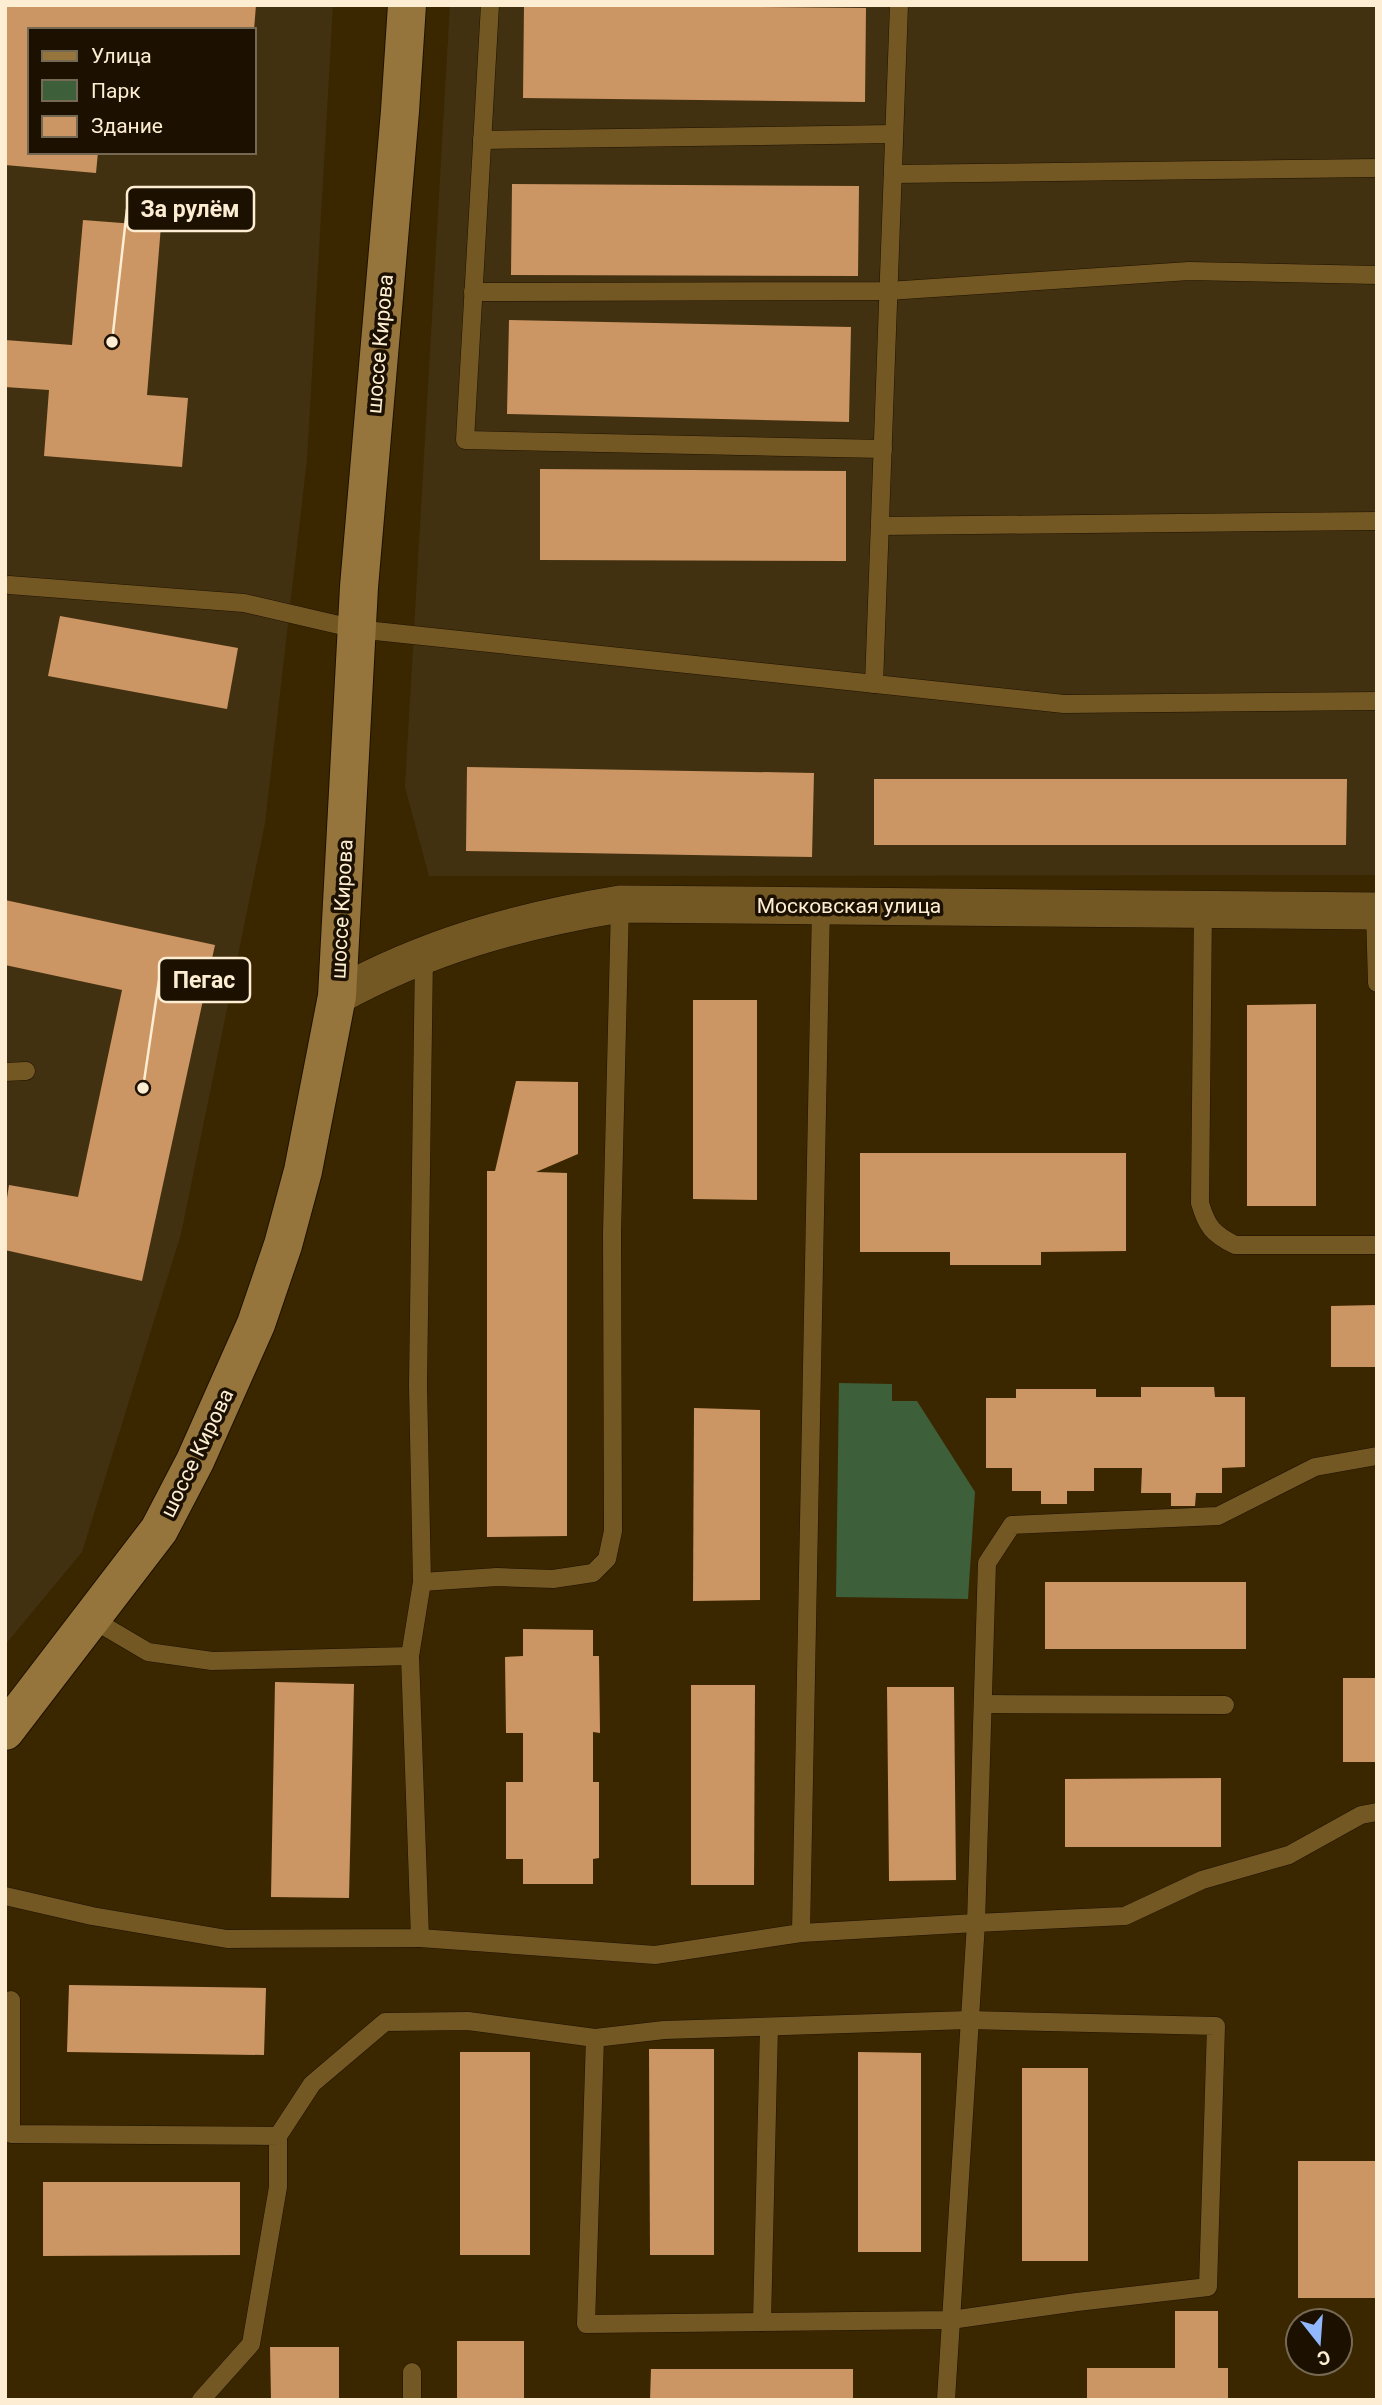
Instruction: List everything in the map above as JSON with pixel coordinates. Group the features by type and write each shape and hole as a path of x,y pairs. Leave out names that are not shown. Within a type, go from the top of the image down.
{"main road":[{"name":"шоссе Кирова","path":"5,1731 159,1530 195,1461 256,1324 283,1245 303,1171 337,996 356,629 407,5"}],"street":[{"name":"Московская улица","path":"337,996 424,955 491,931 548,916 620,904 1376,911"}],"lane":[{"path":"490,5 465,440 883,449"},
{"path":"874,684 899,5"},
{"path":"482,140 894,134"},
{"path":"893,174 1377,168"},
{"path":"473,292 888,291 1188,271 1377,275"},
{"path":"880,526 1377,521"},
{"path":"9,585 244,603 356,629 1064,704 1377,701"},
{"path":"422,1582 497,1577 553,1579 593,1573 607,1559 613,1531 612,1233 620,904"},
{"path":"801,1933 821,905"},
{"path":"1203,908 1200,1203 1206,1223 1219,1238 1235,1245 1377,1245"},
{"path":"1376,911 1377,983"},
{"path":"420,1938 410,1656 422,1582 418,1385 424,955"},
{"path":"5,1072 26,1071"},
{"path":"946,2400 976,1923 987,1563 1012,1525 1218,1516 1315,1467 1377,1456"},
{"path":"92,1619 148,1652 212,1661 410,1656"},
{"path":"983,1704 1225,1705"},
{"path":"5,1896 92,1916 227,1939 420,1938 654,1955 801,1933 1125,1916 1202,1880 1289,1855 1361,1815 1377,1812"},
{"path":"11,2000 11,2134 278,2136"},
{"path":"201,2400 251,2344 278,2187 278,2136 312,2084 385,2022 468,2021 595,2038 664,2030 970,2020 1216,2026 1208,2287 951,2320 586,2324 595,2038"},
{"path":"762,2322 769,2027"},
{"path":"412,2372 412,2400"}],"shaded area":[{"path":"5,5 333,5 307,459 265,823 181,1234 82,1552 5,1645"},
{"path":"450,5 1377,5 1377,875 429,876 405,787"}],"green space":[{"path":"839,1383 892,1384 892,1401 917,1401 975,1492 968,1599 836,1597"}],"building":[{"path":"5,5 256,5 254,28 28,28 28,154 98,154 96,173 5,165"},
{"path":"524,5 866,8 865,102 523,98"},
{"path":"512,184 859,186 858,276 511,275"},
{"path":"83,220 161,226 147,395 188,398 182,467 44,456 49,390 5,387 5,340 72,345"},
{"path":"509,320 851,327 849,422 507,414"},
{"path":"540,469 846,471 846,561 540,560"},
{"path":"60,616 238,648 227,709 48,676"},
{"path":"467,767 814,773 812,857 466,851"},
{"path":"874,779 1347,779 1346,845 874,845"},
{"path":"5,900 215,945 142,1281 5,1250 5,1211 9,1185 78,1197 122,990 5,965"},
{"path":"693,1000 757,1000 757,1200 693,1199"},
{"path":"1316,1004 1316,1206 1247,1206 1247,1005"},
{"path":"516,1081 578,1082 578,1154 536,1172 567,1173 567,1536 487,1537 487,1171 495,1171"},
{"path":"860,1153 1126,1153 1126,1251 1041,1252 1041,1265 950,1265 950,1252 860,1252"},
{"path":"1377,1305 1377,1367 1331,1367 1331,1306"},
{"path":"1141,1387 1214,1387 1215,1397 1245,1397 1245,1467 1222,1468 1222,1493 1196,1493 1195,1506 1171,1506 1171,1493 1141,1493 1142,1468 1094,1468 1094,1491 1067,1491 1067,1504 1041,1504 1041,1491 1012,1491 1012,1468 986,1468 986,1398 1016,1398 1016,1389 1096,1389 1096,1397 1141,1397"},
{"path":"694,1408 760,1410 760,1600 693,1601"},
{"path":"1045,1582 1246,1582 1246,1649 1045,1649"},
{"path":"523,1629 593,1630 593,1656 599,1656 600,1733 593,1732 593,1782 599,1782 599,1858 593,1859 593,1884 523,1884 523,1859 506,1859 506,1782 523,1782 523,1733 506,1733 505,1657 523,1656"},
{"path":"1343,1678 1377,1678 1377,1762 1343,1762"},
{"path":"275,1682 354,1684 349,1898 271,1897"},
{"path":"691,1685 755,1685 754,1885 691,1885"},
{"path":"887,1687 954,1687 956,1880 889,1881"},
{"path":"1221,1778 1221,1847 1065,1847 1065,1779"},
{"path":"69,1985 266,1988 264,2055 67,2052"},
{"path":"649,2049 714,2049 714,2255 650,2255"},
{"path":"460,2052 530,2052 530,2255 460,2255"},
{"path":"858,2052 921,2053 921,2252 858,2252"},
{"path":"1022,2068 1088,2068 1088,2261 1022,2261"},
{"path":"1298,2161 1377,2161 1377,2298 1298,2298"},
{"path":"43,2182 240,2182 240,2255 43,2256"},
{"path":"1175,2311 1218,2311 1218,2368 1228,2368 1228,2400 1087,2400 1087,2368 1175,2368"},
{"path":"457,2341 524,2341 524,2400 457,2400"},
{"path":"270,2347 339,2347 339,2400 271,2400"},
{"path":"651,2369 853,2369 853,2400 650,2400"}],"place":[{"name":"За рулём","path":"112,342"},
{"name":"Пегас","path":"143,1088"}]}
